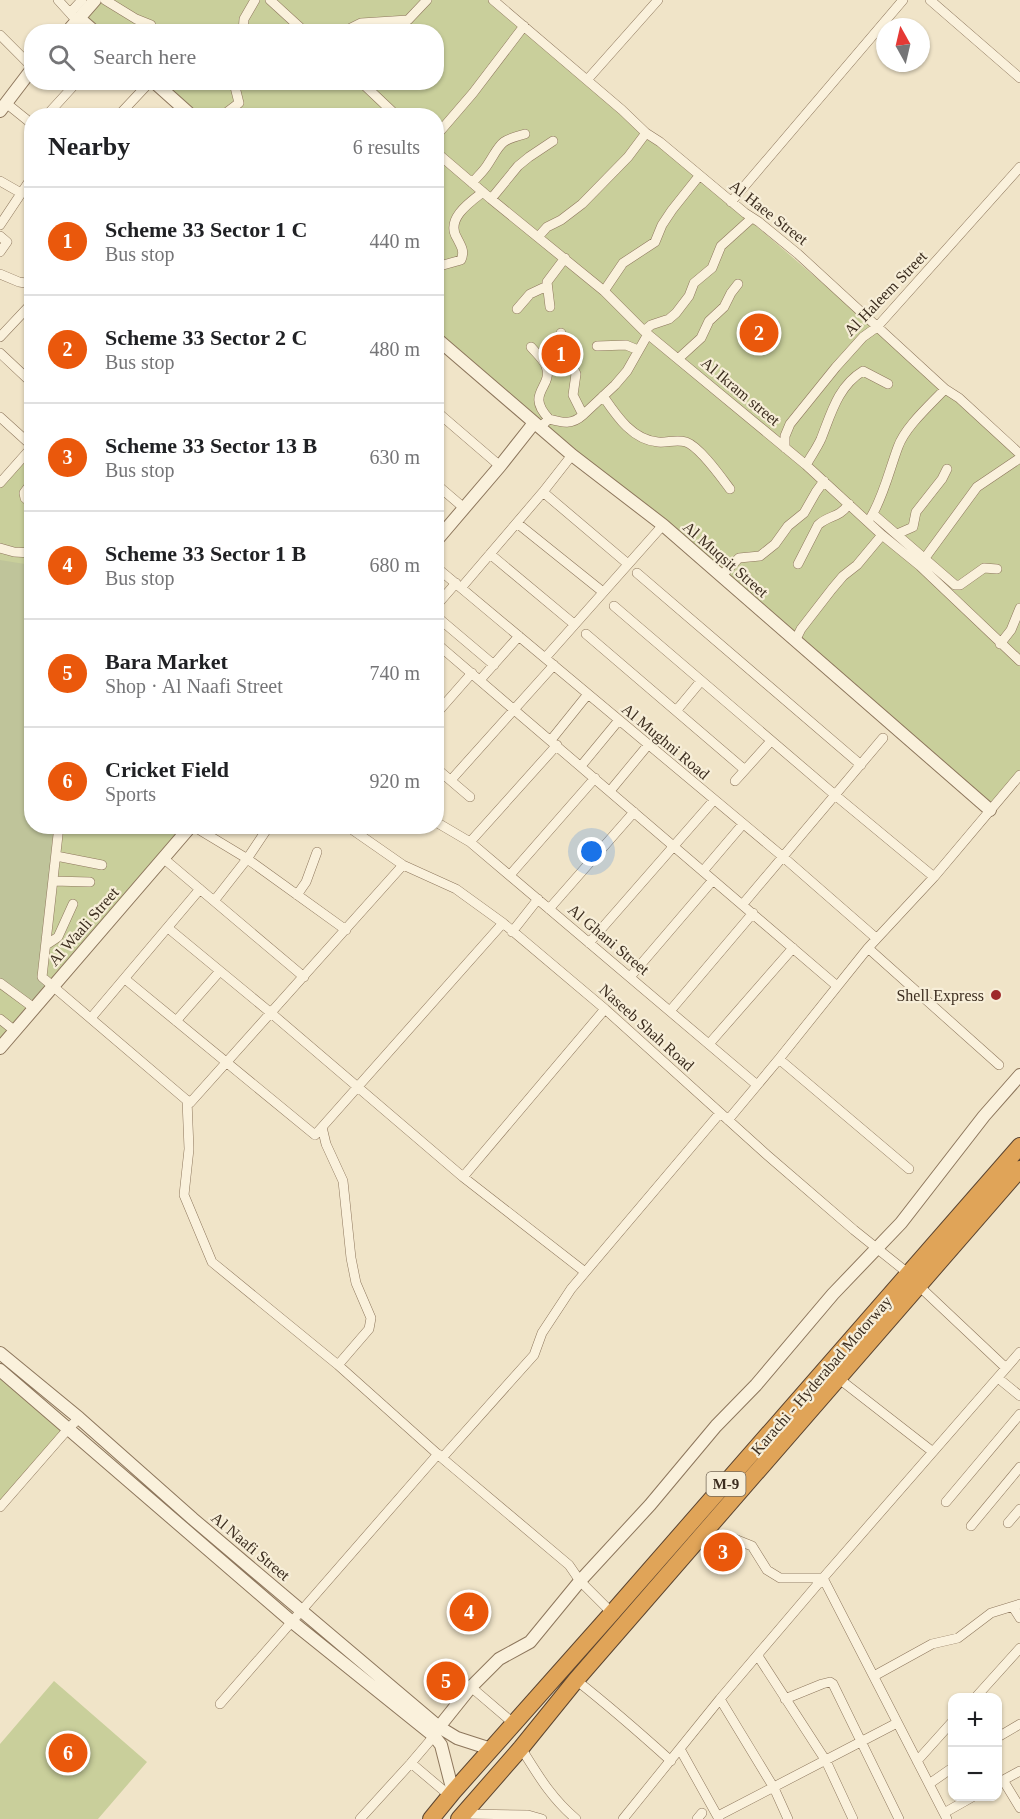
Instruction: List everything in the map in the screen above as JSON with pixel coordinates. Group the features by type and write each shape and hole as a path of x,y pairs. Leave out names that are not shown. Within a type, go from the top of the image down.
{"highway":[{"name":"Karachi - Hyderabad Motorway","path":"461,1817 522,1748 576,1680 838,1378 1020,1146"},
{"name":"Karachi - Hyderabad Motorway","path":"431,1819 612,1613 914,1280 1020,1169"}],"street":[{"path":"58,0 85,24"},
{"path":"72,24 82,0"},
{"path":"76,17 95,0"},
{"path":"105,0 148,24"},
{"path":"244,24 255,0"},
{"path":"270,0 296,24"},
{"path":"359,24 408,20 427,0"},
{"name":"Al Haee Street","path":"493,0 646,134 660,142 731,202 798,254 945,389 959,398 1020,456"},
{"path":"586,80 658,0"},
{"path":"731,202 903,0"},
{"path":"930,0 1020,78"},
{"path":"444,127 524,26"},
{"path":"0,35 24,60"},
{"path":"24,79 3,107 24,119"},
{"path":"53,108 70,90"},
{"path":"126,108 144,90"},
{"path":"161,90 181,108"},
{"path":"232,108 239,103 236,90"},
{"path":"369,90 388,108"},
{"path":"472,183 488,164 500,144 525,134"},
{"path":"538,237 547,227 561,220 582,204 628,157 646,134"},
{"path":"491,199 519,166 553,141"},
{"name":"Al Ikram street","path":"444,159 604,291 646,333 806,465 849,504 870,517 882,536 922,562 1000,644 1020,661"},
{"name":"Al Haleem Street","path":"785,448 785,436 790,424 836,367 863,337 877,327 1020,167"},
{"path":"604,291 620,266 655,243 662,225 699,176"},
{"path":"0,181 21,193"},
{"path":"0,225 24,189"},
{"path":"444,265 462,260 462,248 454,232 455,220 462,210 483,192"},
{"path":"541,423 569,423 578,420 615,386 633,362 651,325 669,319 675,313 689,296 694,283 712,268 721,246 752,218"},
{"path":"0,236 7,242 0,252"},
{"path":"549,307 547,286 550,278 565,258"},
{"path":"0,274 24,283"},
{"path":"678,359 700,338 709,321 724,307 738,284"},
{"path":"517,309 530,294 547,286"},
{"path":"0,337 24,312"},
{"path":"561,333 562,345 576,374 573,393 583,415"},
{"name":"Al Muqsit Street","path":"444,344 541,423 572,455 663,525 990,810"},
{"path":"597,346 626,345 638,350"},
{"path":"444,532 500,466 541,423 538,398 546,380 547,369 531,347"},
{"path":"0,353 24,375"},
{"path":"806,465 820,441 829,415 848,382 863,371 888,384"},
{"path":"945,389 911,427 899,445 888,479 870,517 897,534 922,562 957,586 984,568 997,569"},
{"path":"603,396 622,423 648,440 683,441 691,445 717,470 730,489"},
{"path":"0,417 24,439"},
{"path":"444,418 500,466"},
{"path":"0,483 24,455"},
{"path":"444,599 490,554 572,455"},
{"path":"922,562 977,487 1005,470 1020,456"},
{"path":"897,534 913,527 916,512 947,469"},
{"path":"721,576 739,558 760,556 775,544 788,526 804,513 824,481"},
{"path":"444,491 464,508"},
{"path":"543,492 628,564"},
{"path":"798,564 818,525 842,513 849,504"},
{"path":"517,523 603,592"},
{"path":"545,658 663,525"},
{"path":"795,641 801,629 831,589 882,536"},
{"path":"0,548 24,553"},
{"path":"490,554 574,624"},
{"name":"Al Mughni Road","path":"444,573 782,856 876,938"},
{"path":"637,573 861,765"},
{"path":"614,606 934,877"},
{"path":"1000,644 1011,630 1020,608"},
{"path":"444,623 494,665"},
{"path":"586,634 745,770"},
{"path":"480,680 519,636"},
{"path":"444,649 837,986"},
{"path":"451,780 554,665"},
{"path":"444,705 472,673"},
{"path":"676,711 701,681"},
{"path":"470,842 554,743 588,694"},
{"path":"581,766 619,720"},
{"path":"743,904 883,738"},
{"path":"735,781 771,741"},
{"path":"610,791 648,745"},
{"path":"444,774 470,797"},
{"path":"728,1120 876,938 934,877 1020,775"},
{"path":"510,875 595,778"},
{"path":"589,943 714,800"},
{"path":"549,909 634,812"},
{"path":"703,871 743,824"},
{"name":"Al Ghani Street","path":"444,827 470,842 510,875 757,1086"},
{"path":"58,834 42,977 190,1103 403,865"},
{"name":"Al Waali Street","path":"0,1048 185,834"},
{"path":"206,834 248,859 346,930"},
{"path":"214,901 248,859 264,834"},
{"name":"Naseeb Shah Road","path":"358,834 403,865 456,889 503,923 605,1009 720,1113 914,1280 1006,1368"},
{"path":"297,895 306,882 317,852"},
{"path":"56,856 102,865"},
{"path":"163,858 304,977"},
{"path":"630,977 713,880"},
{"path":"53,881 90,882"},
{"path":"91,1018 200,890"},
{"path":"512,932 538,899"},
{"path":"46,945 58,938 73,904"},
{"path":"670,1011 753,914"},
{"path":"125,979 315,1134 503,923"},
{"path":"168,928 272,1013 463,1177 585,1272"},
{"path":"709,1044 793,948"},
{"path":"868,948 999,1065"},
{"path":"176,1021 219,971"},
{"path":"0,983 34,1008"},
{"path":"463,1177 605,1009"},
{"path":"0,1018 15,1031"},
{"path":"779,1059 909,1168"},
{"path":"360,1819 411,1763 471,1687 499,1659 531,1642 580,1581 643,1514 716,1426 756,1385 833,1294 901,1223 984,1116 1020,1075"},
{"path":"187,1100 189,1149 184,1195 212,1262 338,1365 440,1456 569,1565 580,1581 612,1613"},
{"path":"220,1704 291,1621 534,1355 542,1333 571,1289 720,1113"},
{"path":"322,1128 326,1143 343,1181 356,1283 371,1318 369,1329 338,1365"},
{"path":"623,1819 720,1699 1020,1352"},
{"name":"Al Naafi Street","path":"0,1353 79,1418 302,1611 436,1732 441,1745 451,1794"},
{"name":"Al Naafi Street","path":"0,1370 291,1621 436,1732 491,1749"},
{"path":"838,1378 933,1452"},
{"path":"998,1378 1020,1396"},
{"path":"946,1502 1020,1414"},
{"path":"0,1507 79,1418"},
{"path":"970,1526 1020,1467"},
{"path":"1008,1523 1020,1509"},
{"path":"703,1536 732,1538 752,1546 767,1570 780,1578 823,1578"},
{"path":"823,1578 945,1816 968,1801"},
{"path":"874,1676 932,1644 958,1638 991,1613 1016,1606 1020,1618"},
{"path":"980,1693 1020,1648"},
{"path":"758,1656 826,1761 853,1819"},
{"path":"576,1680 671,1761"},
{"path":"785,1699 822,1684 831,1683 899,1819"},
{"path":"471,1687 513,1723"},
{"path":"720,1699 774,1788 788,1819"},
{"path":"680,1749 719,1818 897,1723"},
{"path":"1002,1735 1020,1724"},
{"path":"917,1761 948,1726"},
{"path":"522,1748 547,1790 576,1819"},
{"path":"411,1763 451,1794"},
{"path":"929,1784 948,1771"},
{"path":"1002,1781 1020,1771"},
{"path":"1002,1785 1020,1808"},
{"path":"461,1817 528,1815 543,1819"}],"green space":[{"path":"95,0 495,0 1020,454 1020,775 990,810 444,338 444,108 179,108 157,90 444,90 444,24 81,24 77,21"},
{"path":"24,453 24,834 185,834 0,1048 0,476"},
{"path":"0,560 24,564 24,834 54,834 37,977 49,986 30,1008 0,986"},
{"path":"0,1370 68,1429 0,1507"},
{"path":"54,1681 147,1762 98,1819 0,1819 0,1744"}],"place":[{"name":"Scheme 33 Sector 2 C","path":"759,333"},
{"name":"Scheme 33 Sector 1 C","path":"561,354"},
{"name":"Shell Express","path":"996,995"},
{"name":"Scheme 33 Sector 13 B","path":"723,1552"},
{"name":"Scheme 33 Sector 1 B","path":"469,1612"},
{"name":"Bara Market","path":"446,1681"},
{"name":"Cricket Field","path":"68,1753"}]}
